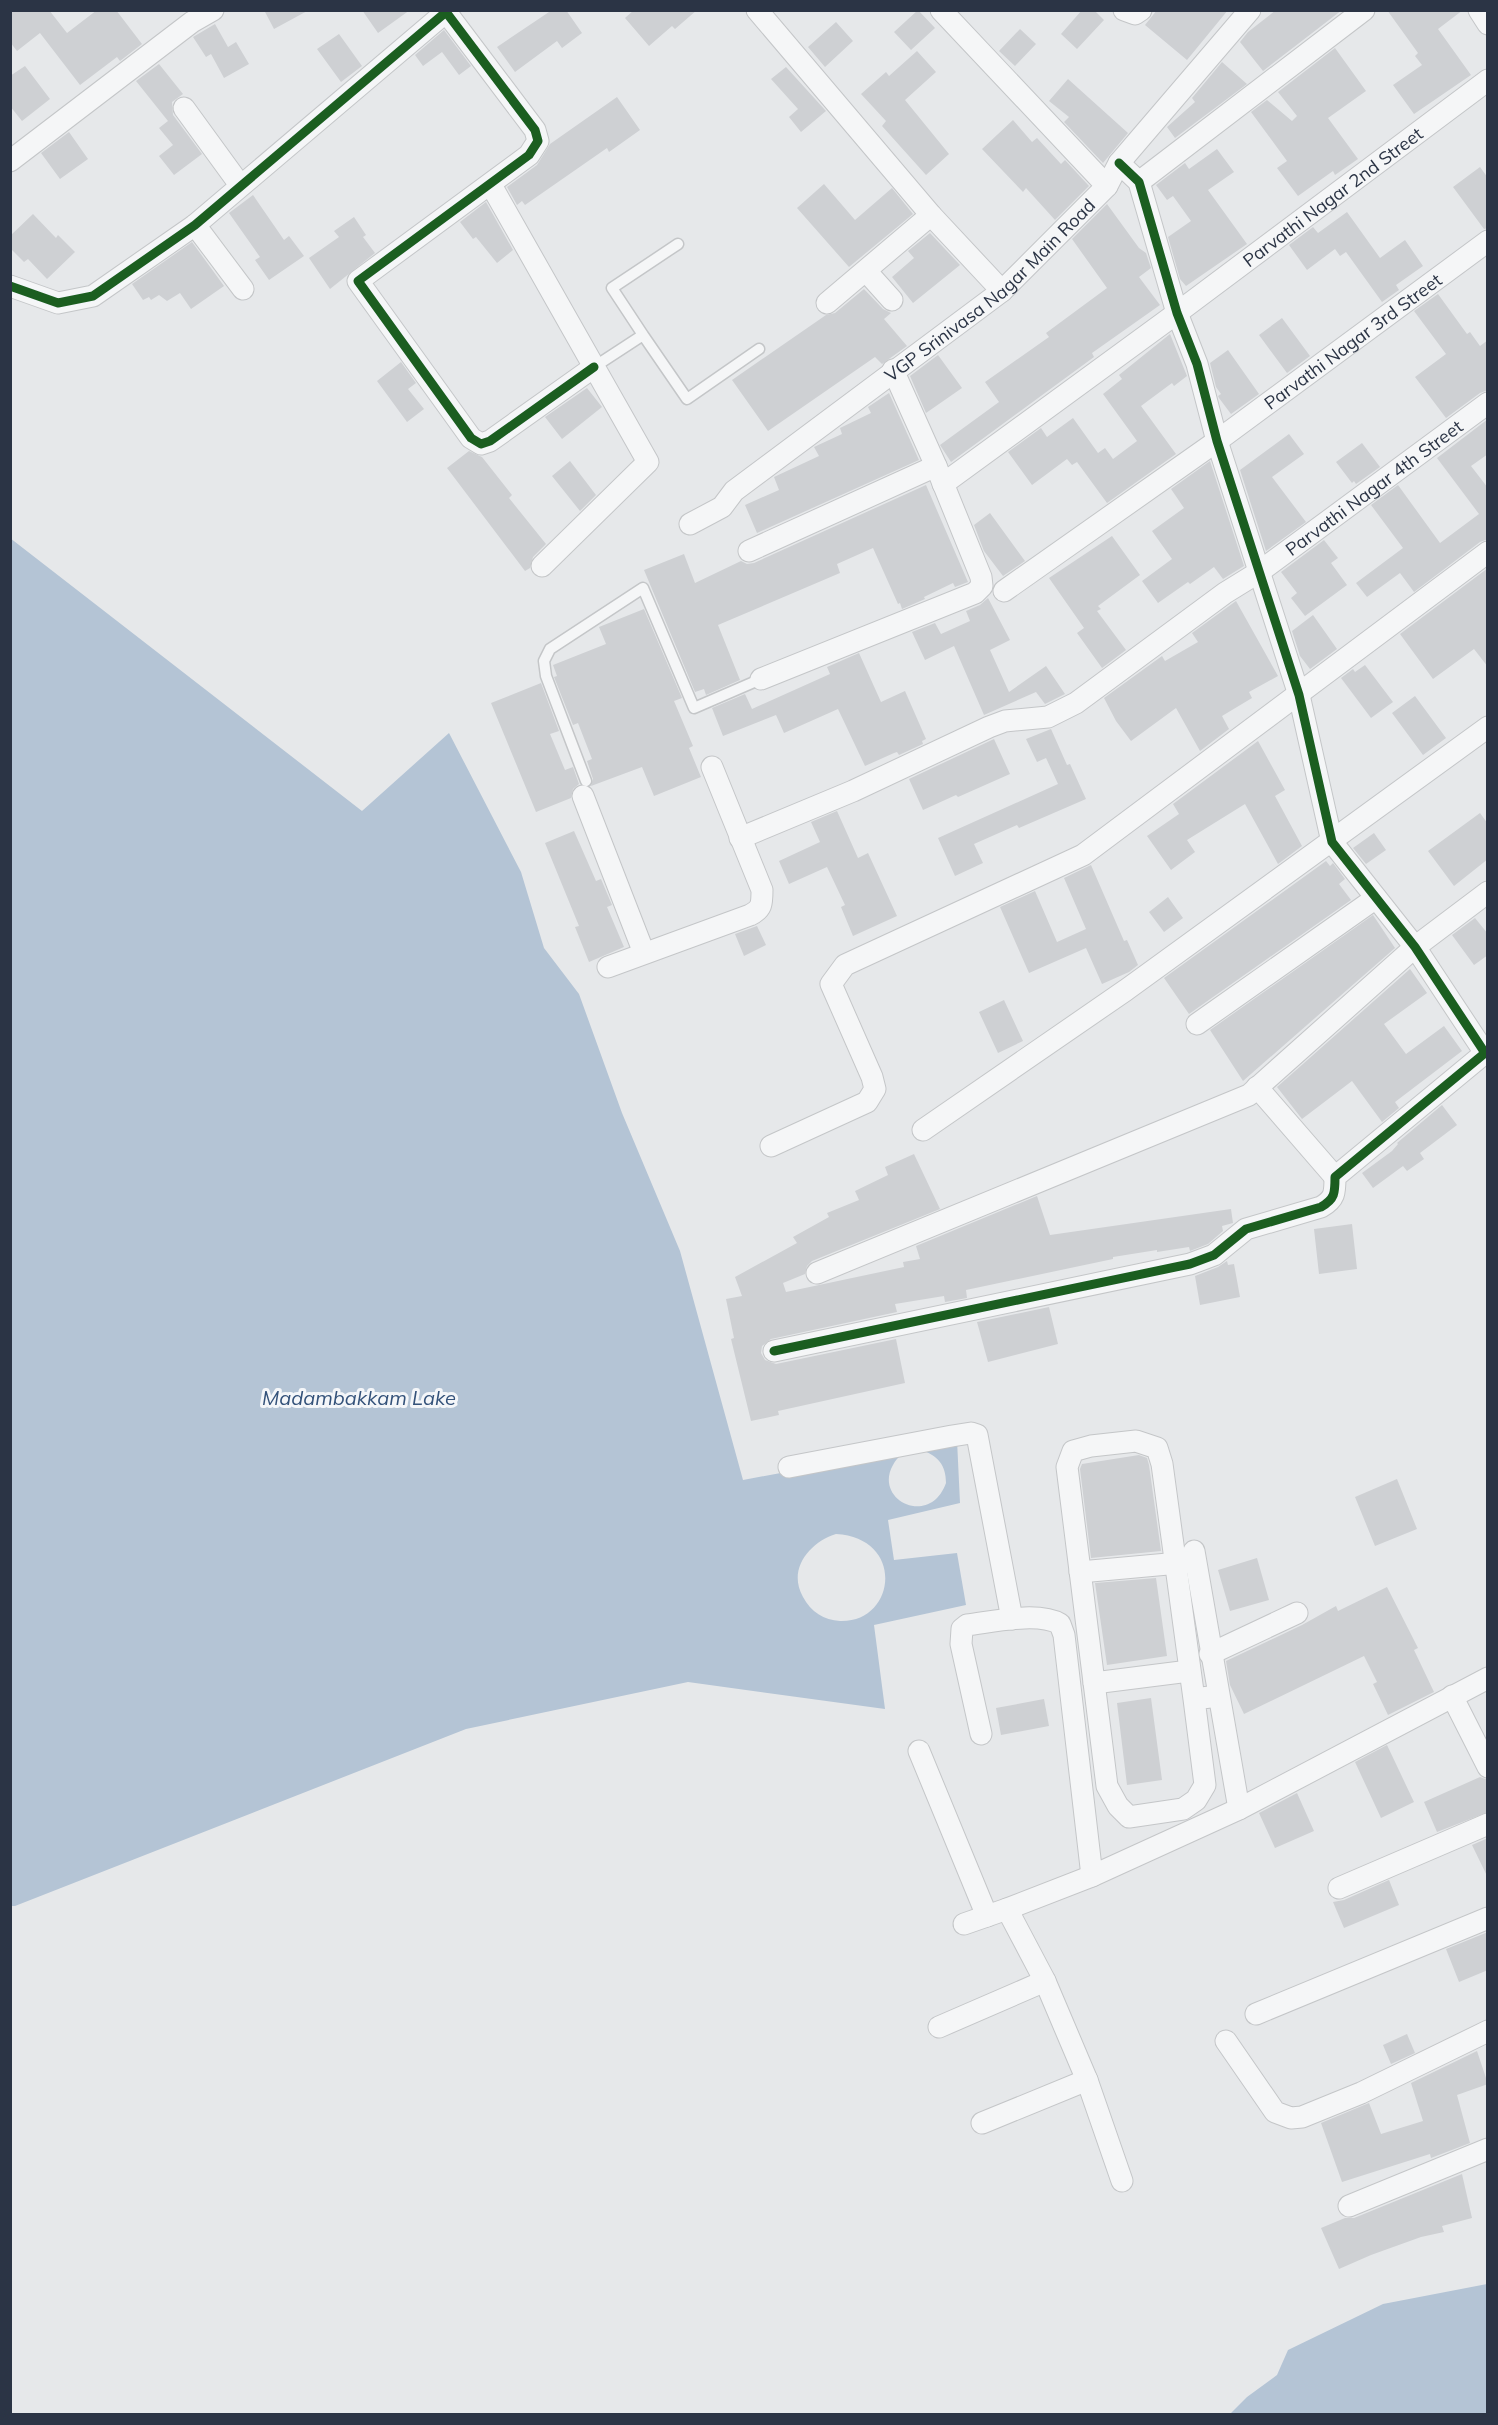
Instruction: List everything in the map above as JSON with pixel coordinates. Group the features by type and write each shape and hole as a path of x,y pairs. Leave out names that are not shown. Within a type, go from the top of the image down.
{"street":[{"path":"10,161 192,22 213,10"},
{"path":"757,10 932,215 1002,291"},
{"path":"941,10 1107,186"},
{"path":"1124,10 1135,14 1141,10"},
{"name":"VGP Srinivasa Nagar Main Road","path":"690,524 722,507 734,491 893,370 1002,291 1107,186 1119,163 1251,10"},
{"path":"1139,182 1364,10"},
{"path":"1479,10 1488,24"},
{"path":"10,286 58,303 93,296 195,225 446,11 535,130 538,141 535,148 491,185 358,281 471,438 481,444 490,441 594,367"},
{"name":"Parvathi Nagar 2nd Street","path":"749,551 940,475 1177,313 1488,80"},
{"path":"184,108 240,185"},
{"path":"1119,163 1139,182 1177,313 1197,364 1217,441 1299,695 1332,842 1415,947 1487,1054 1335,1177"},
{"path":"491,185 648,462 542,566"},
{"path":"827,303 932,215"},
{"path":"195,225 243,289"},
{"name":"Parvathi Nagar 3rd Street","path":"1004,591 1217,441 1488,241"},
{"path":"866,271 892,300"},
{"path":"761,679 975,593 982,586 981,577 940,475 893,370"},
{"name":"Parvathi Nagar 4th Street","path":"740,838 853,791 989,727 1005,721 1048,717 1067,707 1225,593 1259,572 1488,403"},
{"path":"771,1146 867,1102 874,1089 872,1077 831,984 845,965 1083,855 1488,552"},
{"path":"922,1130 1126,990 1488,727"},
{"path":"608,967 759,910 762,904 762,890 712,767"},
{"path":"584,789 644,953"},
{"path":"817,1273 1249,1095 1415,947 1488,892"},
{"path":"1197,1024 1376,898"},
{"path":"774,1351 1190,1264 1214,1255 1246,1229 1320,1207 1332,1201 1335,1196 1335,1177 1257,1087"},
{"path":"789,1467 952,1436 971,1433 977,1435 1012,1619"},
{"path":"1188,1558 1189,1671 1205,1785 1196,1800 1183,1809 1130,1817 1118,1806 1107,1786 1067,1467 1072,1451 1091,1446 1136,1441 1157,1448 1188,1558 1210,1653 1239,1809"},
{"path":"1080,1572 1188,1558"},
{"path":"1210,1653 1297,1613"},
{"path":"981,1734 961,1644 962,1629 967,1625 1012,1619 1052,1619 1060,1624 1064,1635 1092,1876"},
{"path":"1094,1683 1189,1671"},
{"path":"964,1924 1092,1876 1239,1809 1488,1678"},
{"path":"1194,1699 1218,1696"},
{"path":"1452,1696 1488,1767"},
{"path":"919,1751 987,1916"},
{"path":"1339,1888 1488,1824"},
{"path":"1007,1909 1045,1981 1087,2080 1122,2181"},
{"path":"1256,2014 1488,1918"},
{"path":"939,2027 1045,1981"},
{"path":"1226,2041 1275,2112 1291,2118 1302,2117 1361,2093 1488,2031"},
{"path":"982,2123 1087,2080"},
{"path":"1349,2206 1488,2149"}],"lane":[{"path":"678,244 612,288 687,399 759,349"},
{"path":"594,367 643,335"},
{"path":"584,789 546,676 544,661 550,649 644,588 694,708 761,679"}],"water":[{"name":"Madambakkam Lake","path":"10,538 362,811 449,733 521,872 544,948 579,994 622,1113 680,1251 743,1480 957,1440 960,1503 888,1520 894,1560 957,1553 966,1605 874,1625 885,1709 688,1682 466,1729 11,1906","holes":["920,1450 932,1455 940,1462 946,1483 938,1497 928,1504 917,1506 906,1504 897,1498 891,1489 889,1478 893,1465 899,1457","836,1534 859,1539 874,1550 883,1564 885,1580 882,1595 873,1609 859,1618 840,1621 823,1617 810,1607 799,1587 798,1576 804,1558 818,1543"]},
{"path":"1487,2284 1487,2414 1230,2414 1247,2397 1277,2375 1288,2350 1383,2304"}],"building":[{"path":"10,10 49,10 67,33 97,10 116,10 142,44 120,61 117,57 80,85 40,33 17,51 10,42"},
{"path":"264,10 309,10 274,29"},
{"path":"362,10 410,10 378,33"},
{"path":"552,10 566,10 582,33 562,48 557,41 515,72 497,47"},
{"path":"634,10 697,10 675,29 672,26 649,46 625,18"},
{"path":"918,10 935,28 911,50 894,32"},
{"path":"1082,10 1094,10 1104,20 1077,49 1061,34"},
{"path":"1157,10 1228,10 1187,60 1145,25"},
{"path":"1276,10 1342,10 1263,71 1240,42 1248,32"},
{"path":"1387,10 1463,10 1438,29 1471,75 1414,114 1393,85 1422,65 1415,56 1418,53"},
{"path":"836,22 853,41 825,67 808,47"},
{"path":"215,24 228,47 236,42 249,64 224,78 211,54 206,57 193,37"},
{"path":"1020,29 1036,44 1015,66 999,51"},
{"path":"444,30 471,66 459,75 442,52 423,66 415,55"},
{"path":"339,34 362,66 341,82 317,49"},
{"path":"1335,48 1366,91 1328,118 1358,159 1335,175 1333,171 1298,196 1277,168 1287,161 1251,112 1267,100 1292,121 1297,116 1278,92"},
{"path":"917,51 936,72 905,100 949,154 926,175 882,126 886,121 861,94 886,72 889,76"},
{"path":"1222,62 1247,84 1175,138 1167,127 1195,102 1192,98"},
{"path":"159,64 183,94 172,102 173,115 202,154 174,175 159,156 173,145 159,128 168,121 136,81"},
{"path":"25,66 50,99 22,121 10,106 10,76"},
{"path":"786,67 826,111 801,132 789,117 798,109 771,79"},
{"path":"1068,79 1128,133 1103,163 1064,122 1069,117 1049,101"},
{"path":"617,97 640,130 609,152 607,148 525,205 522,201 517,205 507,187 537,165 550,144"},
{"path":"1013,120 1032,142 1037,138 1061,164 1065,160 1089,186 1055,220 1026,188 1023,192 982,149"},
{"path":"69,132 88,159 60,179 41,153"},
{"path":"1217,149 1234,172 1208,190 1247,244 1186,286 1180,279 1168,237 1191,221 1173,196 1167,200 1156,185 1185,163 1189,169"},
{"path":"1480,167 1488,178 1488,228 1484,229 1453,187"},
{"path":"824,184 855,220 892,188 913,214 849,267 797,208"},
{"path":"253,195 284,240 289,236 304,256 269,280 255,260 260,257 229,213"},
{"path":"486,202 513,250 497,263 476,237 473,239 460,222"},
{"path":"1107,204 1139,248 1146,253 1151,268 1139,277 1160,305 1092,353 1094,357 951,462 940,445 999,402 985,382 1049,337 1046,333 1107,288 1072,239"},
{"path":"1347,212 1380,258 1405,240 1423,266 1396,285 1399,290 1382,302 1346,252 1340,256 1335,249 1307,270 1289,245 1313,227 1318,233"},
{"path":"33,214 56,238 58,235 75,252 47,279 28,259 24,262 10,248 10,236"},
{"path":"354,217 366,235 363,237 375,253 330,289 309,258 339,237 334,231"},
{"path":"930,233 960,265 913,303 892,277 914,258 908,251"},
{"path":"192,242 224,286 191,309 180,293 167,301 159,295 151,300 149,297 143,300 132,284"},
{"path":"864,289 883,309 891,313 884,319 907,346 882,364 875,357 768,431 732,380 826,315 835,313"},
{"path":"1438,294 1467,334 1470,332 1480,346 1488,340 1488,390 1480,393 1446,418 1415,377 1446,354 1414,311"},
{"path":"1282,318 1310,356 1287,373 1259,335"},
{"path":"1170,334 1187,376 1174,386 1172,383 1141,406 1176,454 1107,503 1077,462 1072,465 1067,459 1032,485 1008,452 1041,428 1047,437 1073,418 1098,453 1105,448 1113,459 1137,441 1103,394 1122,379 1119,375"},
{"path":"1228,350 1259,394 1231,414 1218,396 1221,394 1216,387 1210,363"},
{"path":"938,355 962,388 926,413 910,376"},
{"path":"401,362 416,383 408,389 424,409 407,422 377,381"},
{"path":"587,388 602,407 562,439 545,417"},
{"path":"889,393 919,460 757,533 745,505 779,490 774,477 819,456 814,447 842,434 840,428 871,413 868,407"},
{"path":"1488,419 1488,454 1471,466 1488,488 1488,539 1480,542 1414,592 1400,573 1367,597 1356,583 1403,548 1371,505 1398,485 1440,543 1479,514 1437,458"},
{"path":"1289,434 1304,454 1272,477 1306,522 1266,551 1240,470"},
{"path":"1362,443 1380,467 1356,484 1354,481 1352,483 1336,462"},
{"path":"469,451 482,457 512,495 509,498 546,544 533,557 530,568 525,571 447,468"},
{"path":"570,461 596,495 580,511 552,476"},
{"path":"1210,461 1244,566 1223,579 1214,567 1158,603 1142,581 1172,559 1152,531 1184,508 1171,489"},
{"path":"926,485 968,582 955,587 953,583 902,609 873,548 837,564 840,573 718,625 740,680 706,695 704,689 695,692 644,570 684,554 695,583 741,561 747,564 754,563"},
{"path":"990,513 1025,561 1003,576 984,551 974,525"},
{"path":"1112,536 1140,575 1098,606 1101,609 1097,611 1126,650 1102,668 1077,633 1084,628 1049,578"},
{"path":"1324,540 1338,558 1331,563 1347,585 1305,616 1291,598 1297,593 1281,572"},
{"path":"1488,568 1488,667 1474,649 1433,679 1400,634"},
{"path":"988,598 1010,640 990,650 1009,692 1046,666 1065,694 1045,704 1036,692 984,715 954,646 925,660 912,632 935,623 941,634 970,621 966,611 980,605"},
{"path":"1236,601 1278,676 1249,692 1252,698 1222,716 1229,729 1200,751 1176,708 1131,741 1116,721 1104,698 1162,656 1165,661 1198,642 1192,633"},
{"path":"644,609 682,698 674,701 693,746 689,748 701,777 654,796 642,767 591,786 593,779 587,761 592,759 578,723 573,725 554,677 557,676 553,665 606,644 599,627"},
{"path":"1313,615 1337,649 1310,669 1300,656 1292,631"},
{"path":"859,653 881,702 905,691 926,739 922,741 923,744 899,755 897,752 894,753 865,766 838,709 784,733 776,715 723,736 712,708 745,694 752,709 830,674 827,667"},
{"path":"1365,665 1393,702 1371,718 1341,678 1353,669 1355,672"},
{"path":"541,683 559,731 550,734 565,770 573,767 579,784 573,789 571,798 536,812 491,703"},
{"path":"1415,696 1446,738 1423,755 1392,713"},
{"path":"1051,729 1086,799 1019,828 1017,825 974,844 983,863 955,876 938,838 1058,784 1046,758 1037,762 1026,739"},
{"path":"994,739 1010,774 923,810 909,779"},
{"path":"1258,741 1285,790 1275,796 1302,846 1278,864 1245,804 1187,840 1195,852 1171,870 1147,836 1179,814 1173,804"},
{"path":"837,811 858,858 868,853 897,916 853,936 841,907 845,905 827,867 789,884 779,861 820,842 811,822"},
{"path":"1480,813 1488,824 1488,859 1454,886 1428,851"},
{"path":"574,831 596,881 601,879 612,905 607,907 624,947 589,962 575,927 579,926 545,843"},
{"path":"1374,833 1386,850 1366,864 1353,848"},
{"path":"1326,861 1330,866 1333,863 1345,879 1339,884 1351,900 1189,1014 1164,978"},
{"path":"1091,865 1124,941 1127,940 1138,965 1129,972 1102,984 1086,948 1029,973 1000,907 1035,891 1057,942 1086,929 1064,878"},
{"path":"1168,897 1183,918 1164,932 1149,912"},
{"path":"1373,915 1395,948 1243,1081 1210,1030"},
{"path":"1475,918 1488,934 1488,955 1474,965 1452,935"},
{"path":"757,926 766,945 744,956 735,934"},
{"path":"1410,969 1427,993 1384,1024 1406,1054 1444,1026 1462,1051 1395,1102 1399,1108 1382,1122 1352,1081 1302,1119 1277,1087"},
{"path":"1004,1000 1023,1041 998,1053 979,1012"},
{"path":"1442,1105 1457,1125 1420,1153 1424,1159 1407,1171 1403,1166 1373,1188 1362,1173 1392,1151 1397,1143"},
{"path":"914,1154 940,1209 812,1261 807,1266 805,1274 783,1283 786,1292 904,1267 903,1262 920,1259 916,1246 1037,1196 1050,1235 1231,1209 1233,1223 1222,1226 1223,1231 1208,1244 1190,1251 1189,1247 1113,1257 1113,1259 966,1290 967,1298 945,1302 944,1296 895,1304 897,1312 771,1339 762,1346 761,1353 765,1360 776,1364 896,1339 905,1383 778,1411 779,1415 751,1421 731,1339 734,1338 726,1299 742,1296 735,1277 797,1243 793,1237 829,1217 827,1213 859,1200 855,1191 888,1175 885,1167"},
{"path":"1352,1224 1357,1269 1319,1274 1314,1229"},
{"path":"1227,1261 1228,1265 1234,1264 1240,1297 1200,1305 1195,1276"},
{"path":"1049,1307 1058,1344 988,1362 977,1322"},
{"path":"1139,1455 1147,1458 1149,1465 1161,1551 1091,1558 1080,1469 1082,1464"},
{"path":"1397,1479 1417,1529 1375,1546 1355,1497"},
{"path":"1257,1558 1269,1600 1230,1611 1218,1570"},
{"path":"1156,1578 1167,1656 1107,1665 1095,1583"},
{"path":"1387,1587 1418,1648 1414,1650 1434,1692 1388,1715 1373,1684 1377,1682 1364,1656 1244,1714 1230,1685 1226,1661 1336,1606 1338,1611"},
{"path":"1151,1698 1162,1780 1127,1785 1117,1703"},
{"path":"1044,1699 1049,1726 1001,1735 996,1708"},
{"path":"1387,1745 1414,1802 1381,1818 1355,1762"},
{"path":"1480,1777 1488,1780 1488,1812 1437,1832 1424,1802"},
{"path":"1297,1793 1314,1831 1275,1848 1259,1813"},
{"path":"1488,1838 1488,1878 1472,1845"},
{"path":"1389,1880 1399,1905 1344,1928 1333,1902 1344,1900"},
{"path":"1488,1932 1488,1970 1459,1982 1446,1949"},
{"path":"1407,2034 1415,2053 1391,2064 1383,2045"},
{"path":"1477,2051 1488,2084 1457,2095 1470,2143 1431,2158 1430,2154 1342,2182 1321,2123 1369,2103 1381,2134 1423,2121 1411,2083"},
{"path":"1462,2174 1472,2218 1442,2226 1444,2232 1421,2237 1339,2269 1321,2228 1345,2218 1354,2218"}],"cycle path":[{"path":"10,286 58,303 93,296 195,225 446,12 535,130 538,141 529,155 358,281 471,438 481,444 490,441 594,367"},
{"path":"774,1351 1190,1264 1214,1255 1246,1229 1326,1204 1333,1195 1335,1177 1485,1053 1415,947 1332,842 1299,695 1217,441 1197,364 1177,313 1139,182 1119,163"}]}
